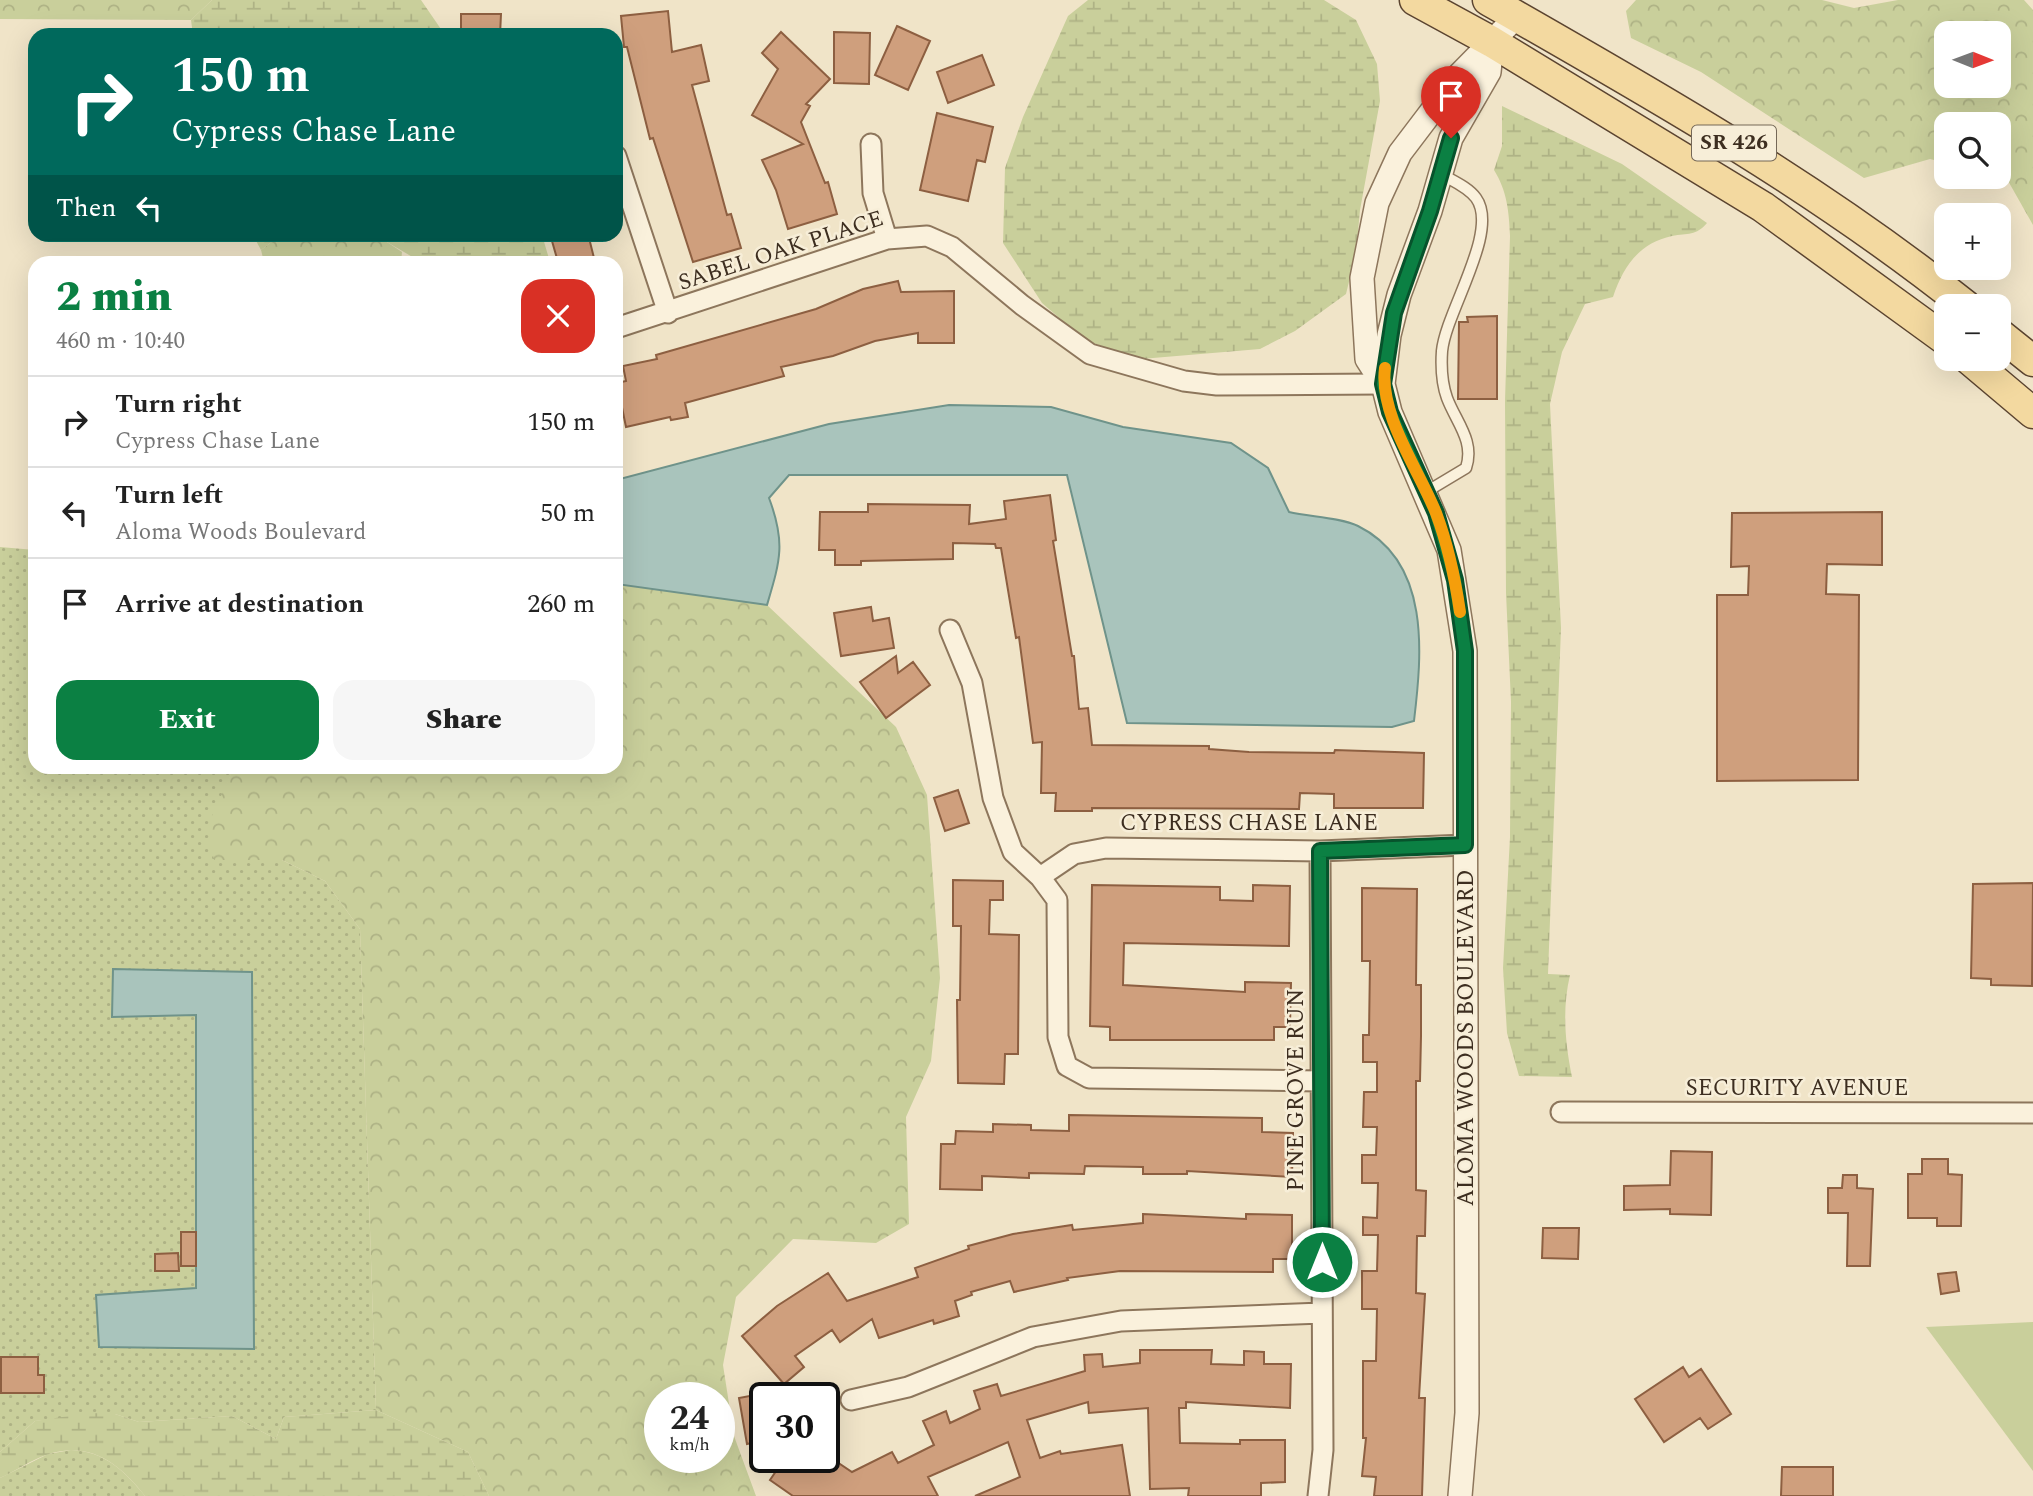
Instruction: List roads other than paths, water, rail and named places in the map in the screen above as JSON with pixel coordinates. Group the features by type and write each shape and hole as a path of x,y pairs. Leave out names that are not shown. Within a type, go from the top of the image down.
{"main road":[{"name":"SR 426","path":"1415,0 1492,42 1763,208 1934,331"},
{"name":"SR 426","path":"1488,0 1522,8 1774,167 1909,261 1951,294"},
{"path":"2011,343 2033,361"},
{"path":"1983,371 2033,413"}],"street":[{"name":"ALOMA WOODS BOULEVARD","path":"1460,1496 1467,1413 1465,651 1449,550 1390,412 1383,384 1367,359 1362,278 1377,203 1400,153 1460,74 1522,8"},
{"name":"ALOMA WOODS BOULEVARD","path":"1383,384 1394,313 1451,138 1489,72 1492,42"},
{"path":"871,144 873,193 887,239"},
{"path":"623,177 668,313"},
{"name":"SABEL OAK PLACE","path":"623,326 887,239 927,236 952,247 1022,305 1090,355 1195,382 1383,384"},
{"path":"950,630 972,683 993,799 1013,852 1040,877 1057,900 1058,1037 1067,1066 1089,1078 1321,1081"},
{"name":"CYPRESS CHASE LANE","path":"1040,877 1074,854 1106,848 1320,851 1465,845"},
{"name":"PINE GROVE RUN","path":"1318,1496 1323,1450 1320,851"},
{"name":"SECURITY AVENUE","path":"1561,1112 2033,1112"},
{"path":"852,1400 908,1387 1033,1338 1108,1323 1322,1313"}],"lane":[{"path":"1426,492 1466,468 1469,460 1466,437 1446,396 1442,351 1448,323 1480,241 1483,222 1477,199 1465,187 1441,174"}],"water":[{"path":"949,405 1051,407 1123,427 1231,443 1268,468 1289,512 1358,526 1382,542 1399,562 1410,586 1419,639 1414,721 1392,727 1127,723 1067,475 789,475 769,498 778,528 779,552 767,605 623,585 623,478 829,424"},
{"path":"113,969 252,972 254,1349 99,1347 96,1295 196,1288 196,1015 112,1017"}]}
